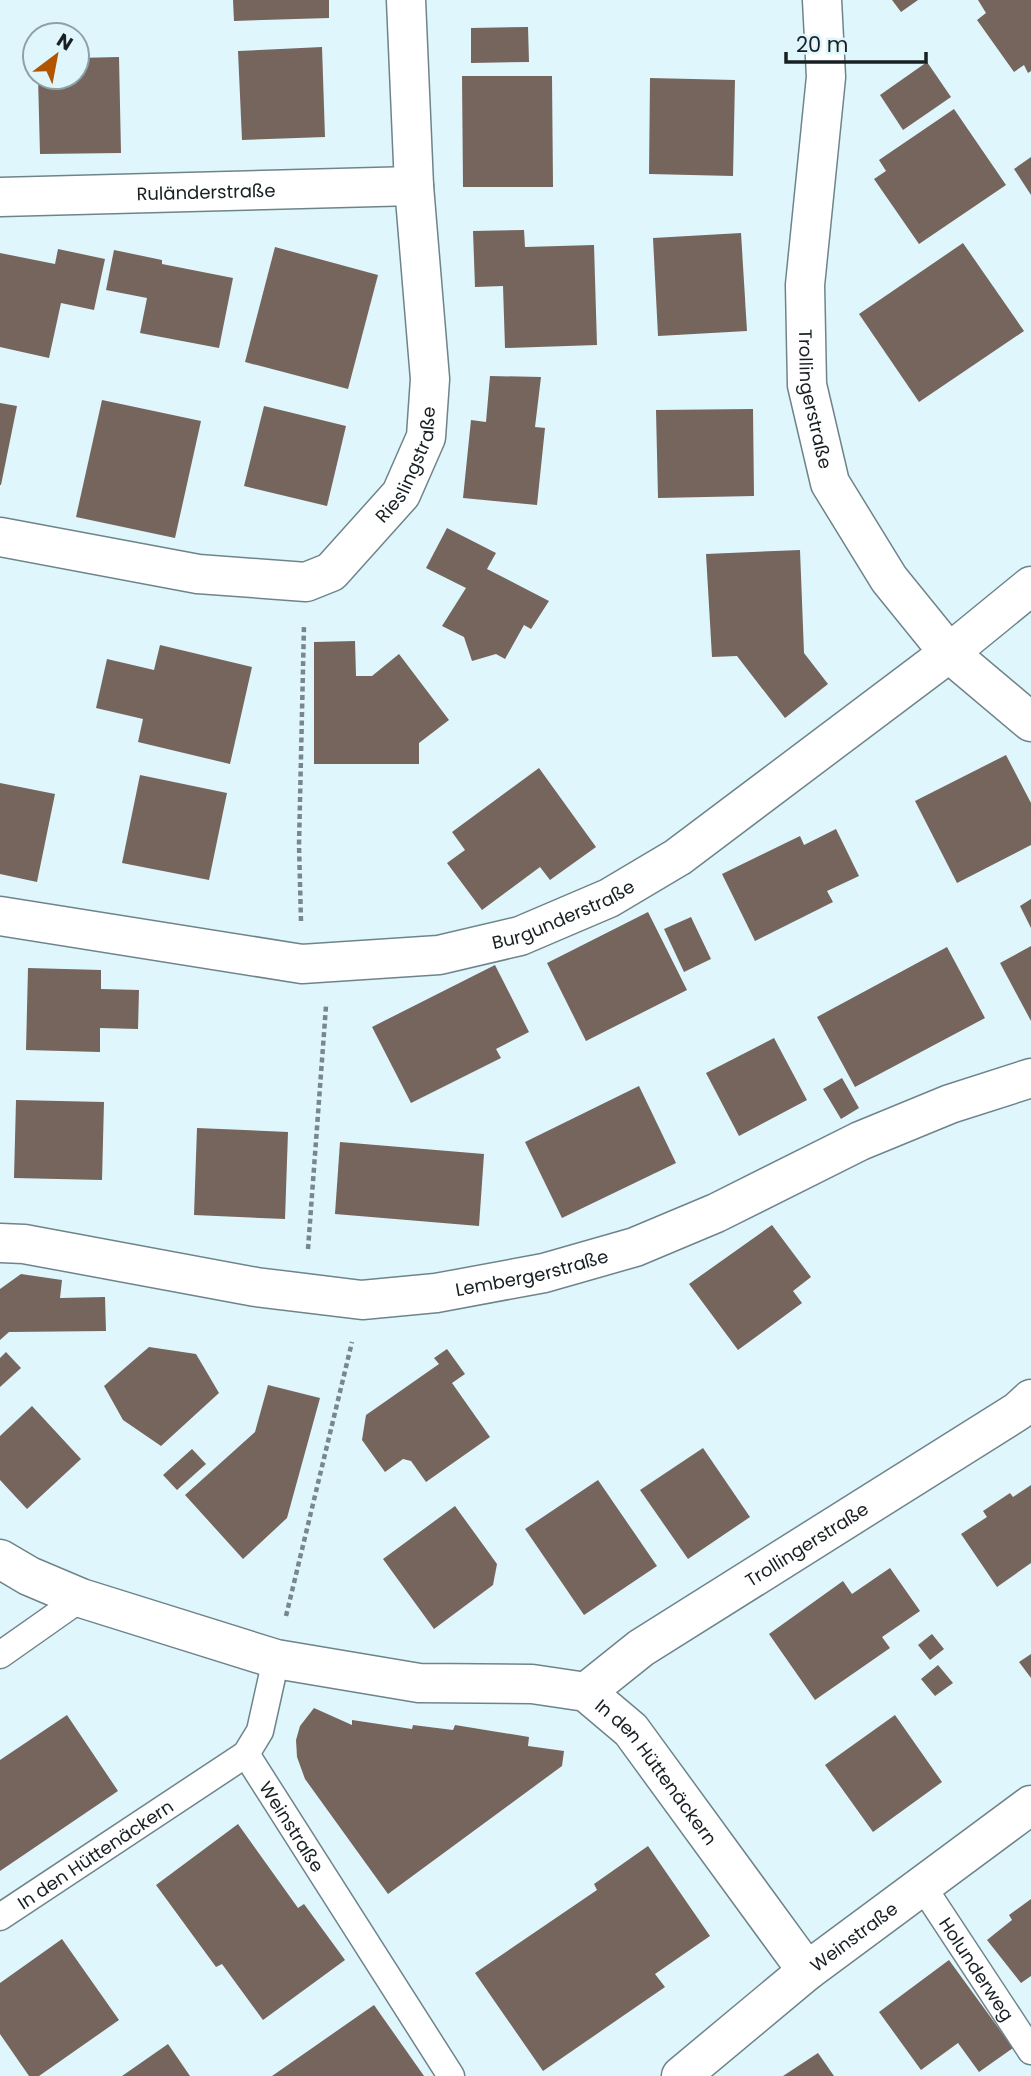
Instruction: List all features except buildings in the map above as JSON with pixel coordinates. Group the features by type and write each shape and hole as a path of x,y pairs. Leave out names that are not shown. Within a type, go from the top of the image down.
{"street":[{"name":"Rieslingstraße","path":"306,582 331,572 401,494 426,437 430,379 414,186 406,0"},
{"name":"Trollingerstraße","path":"822,0 826,77 805,285 807,385 830,483 889,579 949,653 1031,722"},
{"name":"Ruländerstraße","path":"0,197 414,186"},
{"path":"0,537 198,574 306,582"},
{"name":"Burgunderstraße","path":"0,916 315,964 439,955 520,936 609,898 678,857 949,653 1031,586"},
{"name":"Lembergerstraße","path":"0,1243 304,1293 362,1300 436,1293 503,1280 635,1247 716,1213 860,1141 950,1104 1031,1078"},
{"name":"Trollingerstraße","path":"586,1692 641,1648 1018,1411 1031,1399"},
{"name":"In den Hüttenäckern","path":"0,1559 29,1576 81,1598 276,1659 419,1683 532,1685 586,1692 631,1730 807,1970"},
{"name":"Weinstraße","path":"681,2076 807,1970 1031,1805"}],"lane":[{"path":"0,1655 81,1598"},
{"name":"In den Hüttenäckern","path":"0,1917 246,1754 260,1731 276,1659"},
{"name":"Weinstraße","path":"246,1754 450,2076"},
{"name":"Holunderweg","path":"923,1887 1031,2051"}],"path":[{"path":"304,1293 315,964 299,845 306,582"},
{"path":"276,1659 362,1300"}]}
